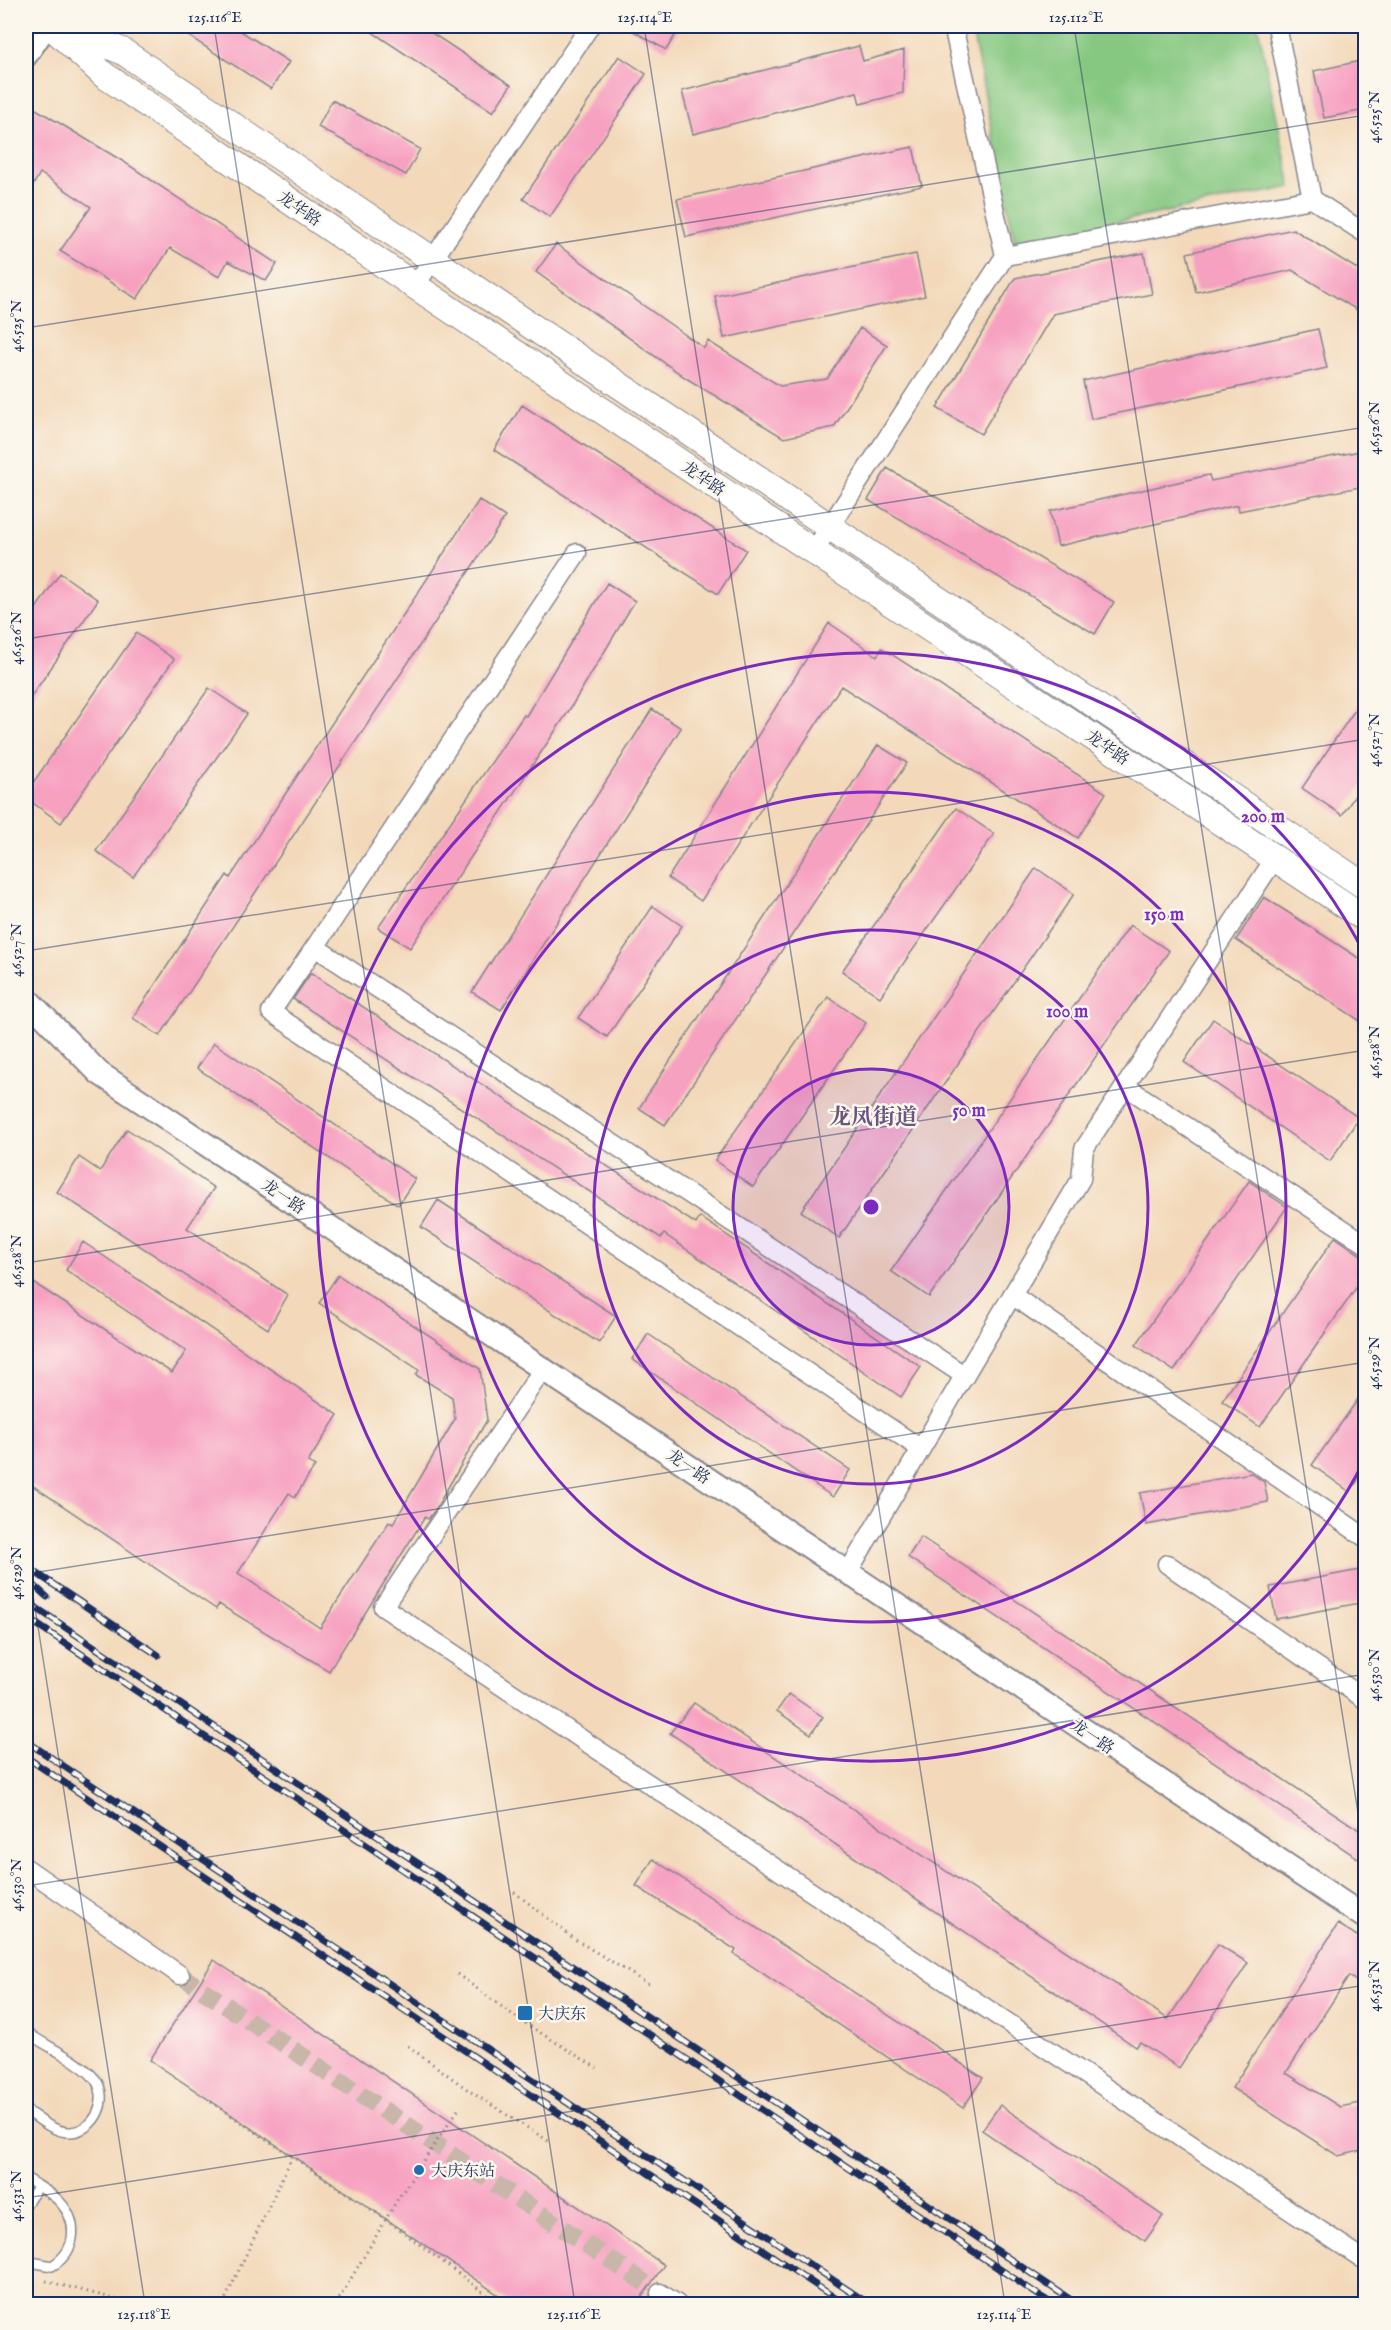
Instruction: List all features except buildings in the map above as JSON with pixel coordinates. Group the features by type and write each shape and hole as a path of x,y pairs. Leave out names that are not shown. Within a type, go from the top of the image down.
{"main road":[{"path":"50,26 122,51 830,527 1363,881"},
{"name":"龙华路","path":"50,26 105,75 415,286 1365,919"}],"street":[{"path":"26,55 50,26"},
{"path":"415,286 591,26"},
{"path":"814,551 1005,256 954,26"},
{"path":"1277,26 1312,199"},
{"path":"1005,256 1312,199 1365,234"},
{"path":"577,553 271,1012 921,1449"},
{"path":"848,1572 1081,1179 1084,1149 1275,858"},
{"path":"1344,904 1363,881"},
{"path":"315,947 965,1376"},
{"name":"龙一路","path":"26,998 99,1073 1365,1918"},
{"path":"1125,1086 1365,1244"},
{"path":"1012,1295 1365,1538"},
{"path":"543,1369 382,1606 1365,2261"},
{"path":"1167,1564 1365,1700"},
{"path":"26,1868 180,1975"},
{"path":"660,2293 677,2304"}],"lane":[{"path":"26,2032 88,2073 99,2087 101,2097 97,2115 90,2123 70,2132 50,2126 26,2110"},
{"path":"26,2178 57,2199 66,2211 74,2239 63,2260 52,2266 26,2261"},
{"path":"26,2204 38,2187"}],"path":[{"path":"514,1892 576,1940 650,1985"},
{"path":"457,1974 520,2020 597,2068"},
{"path":"408,2046 471,2092 550,2142"},
{"path":"211,2102 387,2220 499,2304"},
{"path":"336,2304 399,2197 460,2107"},
{"path":"223,2304 292,2157"},
{"path":"37,2278 134,2304"},
{"path":"490,2304 495,2300"}],"green space":[{"path":"971,26 1258,26 1291,187 1015,242"}],"tunnel":[{"path":"180,1975 660,2293"}],"railway":[{"path":"26,1566 158,1655"},
{"path":"26,1578 47,1597"},
{"path":"26,1601 1077,2304"},
{"path":"26,1617 1052,2304"},
{"path":"26,1741 869,2304"},
{"path":"26,1757 844,2304"}],"place":[{"name":"大庆东","path":"525,2013"},
{"name":"大庆东站","path":"419,2170"}],"district":[{"name":"龙凤街道","path":"873,1116"}]}
